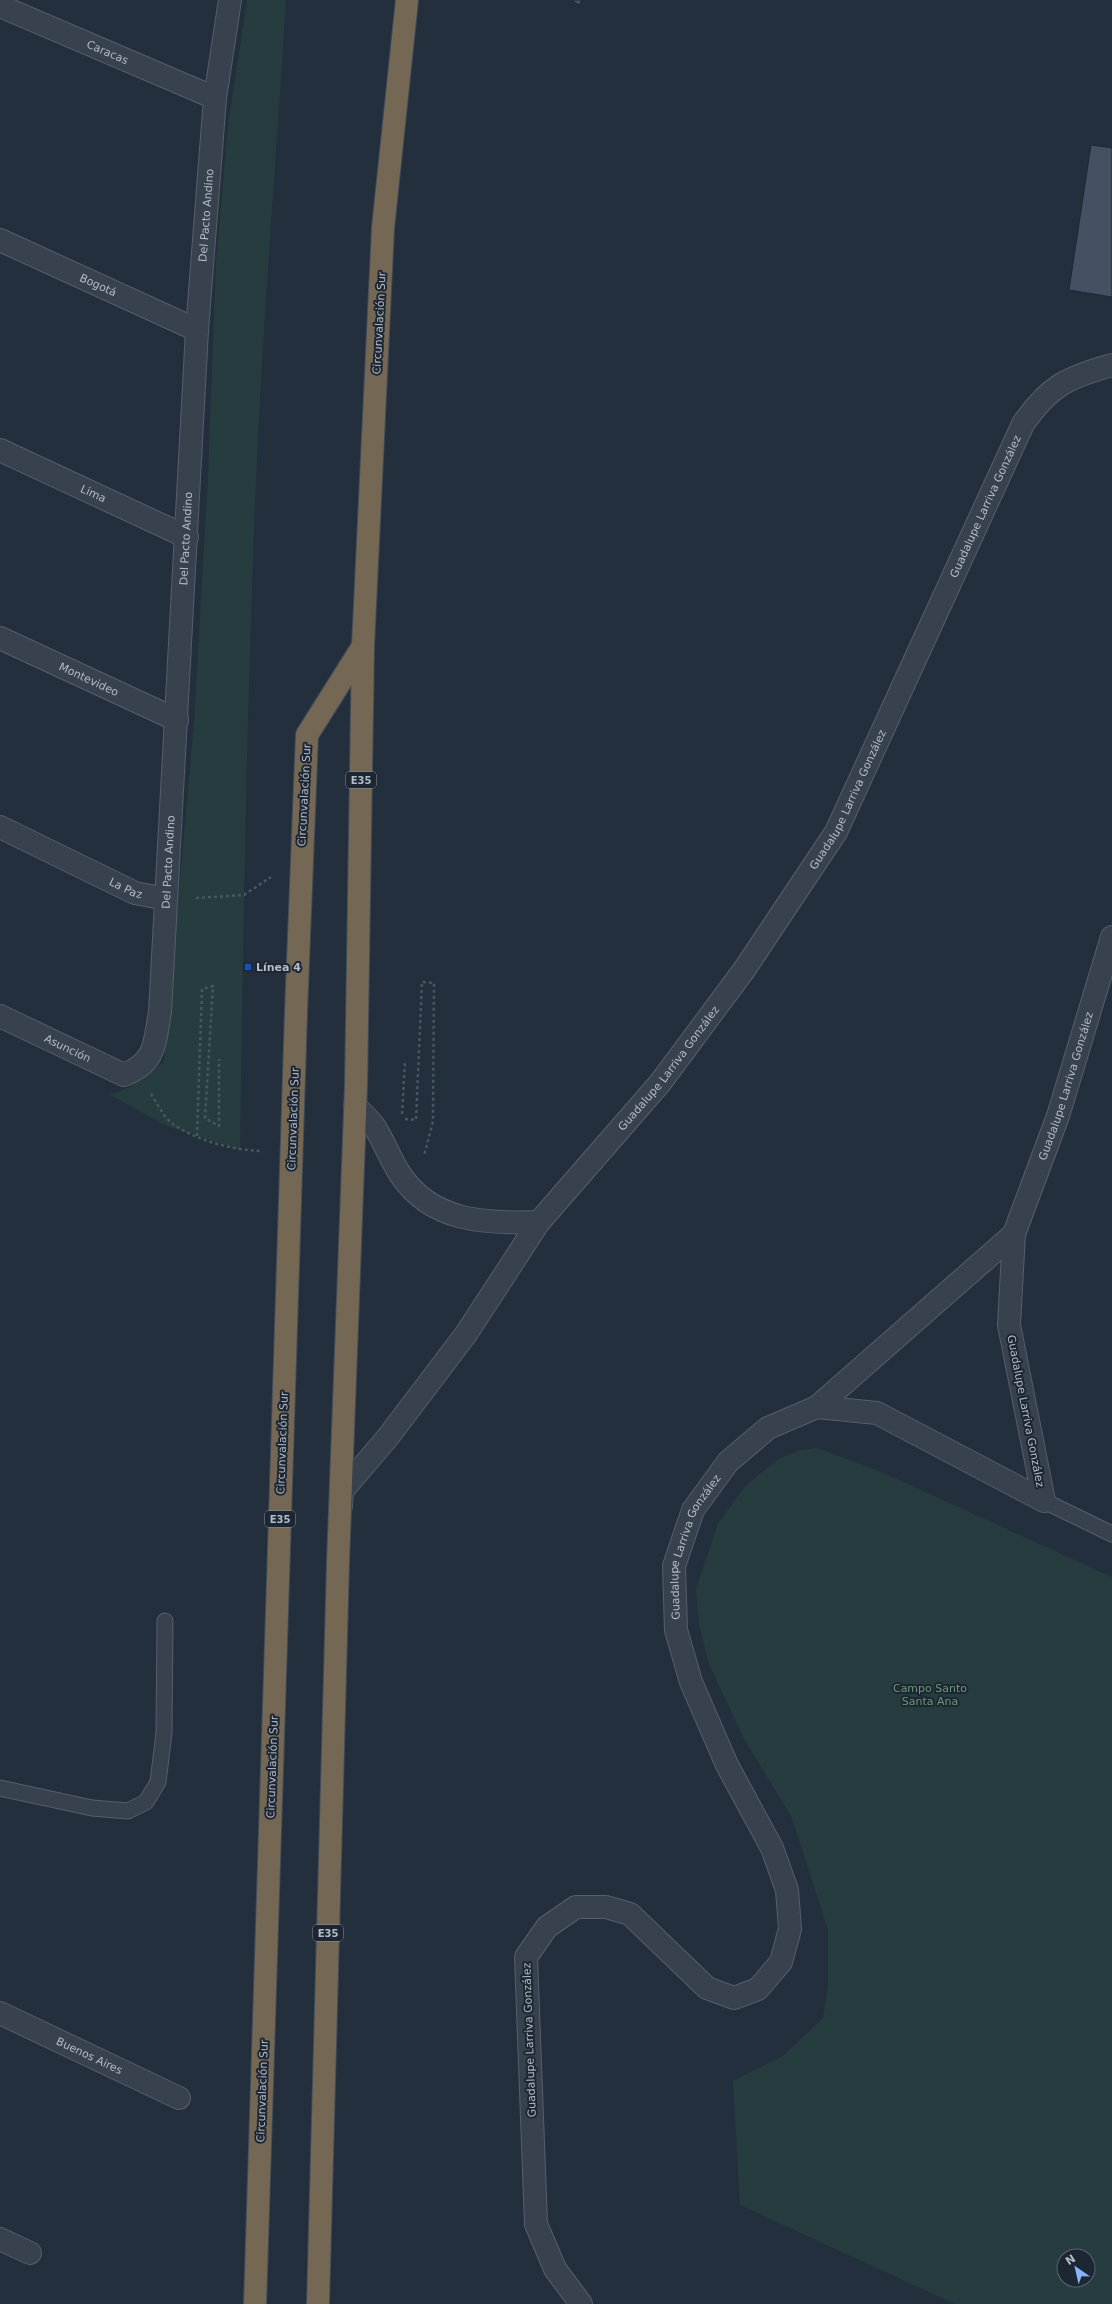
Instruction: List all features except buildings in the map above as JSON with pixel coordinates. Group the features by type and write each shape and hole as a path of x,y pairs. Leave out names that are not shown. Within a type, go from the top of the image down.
{"highway":[{"name":"Circunvalación Sur","path":"318,2304 338,1562 356,1106 364,646 383,228 407,0"},
{"name":"Circunvalación Sur","path":"255,2304 301,857 307,735 364,646"}],"street":[{"name":"Del Pacto Andino","path":"134,1071 152,1055 160,1012 187,537 197,330 215,98 230,0"},
{"name":"Caracas","path":"0,6 215,98"},
{"name":"Bogotá","path":"0,240 197,330"},
{"name":"Guadalupe Larriva González","path":"338,1562 342,1491 388,1437 466,1334 539,1222 660,1083 744,970 836,832 1023,424 1037,403 1052,389 1069,379 1112,365"},
{"name":"Lima","path":"0,450 187,537"},
{"name":"Montevideo","path":"0,638 177,720"},
{"name":"La Paz","path":"0,827 136,893 166,899"},
{"name":"Guadalupe Larriva González","path":"1044,1501 1009,1325 1014,1234 1058,1116 1112,937"},
{"name":"Asunción","path":"0,1016 124,1075 134,1071"},
{"path":"356,1106 374,1126 392,1162 415,1194 443,1212 468,1219 539,1222"},
{"path":"817,1407 1014,1234"},
{"name":"Guadalupe Larriva González","path":"581,2304 555,2269 536,2224 526,1957 547,1927 576,1907 606,1907 630,1914 707,1988 734,1998 758,1989 781,1962 790,1930 787,1890 772,1848 727,1765 691,1682 676,1630 674,1566 693,1510 728,1462 768,1428 817,1407 877,1413 1044,1501"},
{"name":"Buenos Aires","path":"0,2012 179,2098"},
{"path":"0,2239 30,2253"}],"lane":[{"path":"1044,1501 1112,1534"},
{"path":"0,1788 92,1808 128,1811 146,1802 158,1782 164,1733 165,1621"}],"path":[{"path":"166,899 244,895 301,857"},
{"path":"405,1061 402,1118 416,1120 422,982 434,983 433,1121 415,1194"},
{"path":"197,1136 202,989 213,986 205,1118 219,1126 219,1059"},
{"path":"134,1071 172,1124 197,1136 240,1150 292,1153"}],"green space":[{"path":"247,0 286,0 266,299 256,479 246,814 240,1150 167,1126 110,1095 130,1087 164,1062 194,722 208,478 216,263 228,125"},
{"name":"Campo Santo Santa Ana","path":"817,1448 886,1474 1112,1577 1112,2304 955,2304 740,2205 733,2081 784,2055 823,2018 828,1985 828,1930 792,1818 743,1737 709,1664 699,1624 696,1589 718,1524 745,1486 777,1460 799,1450"}],"place":[{"name":"Línea 4","path":"248,967"}]}
